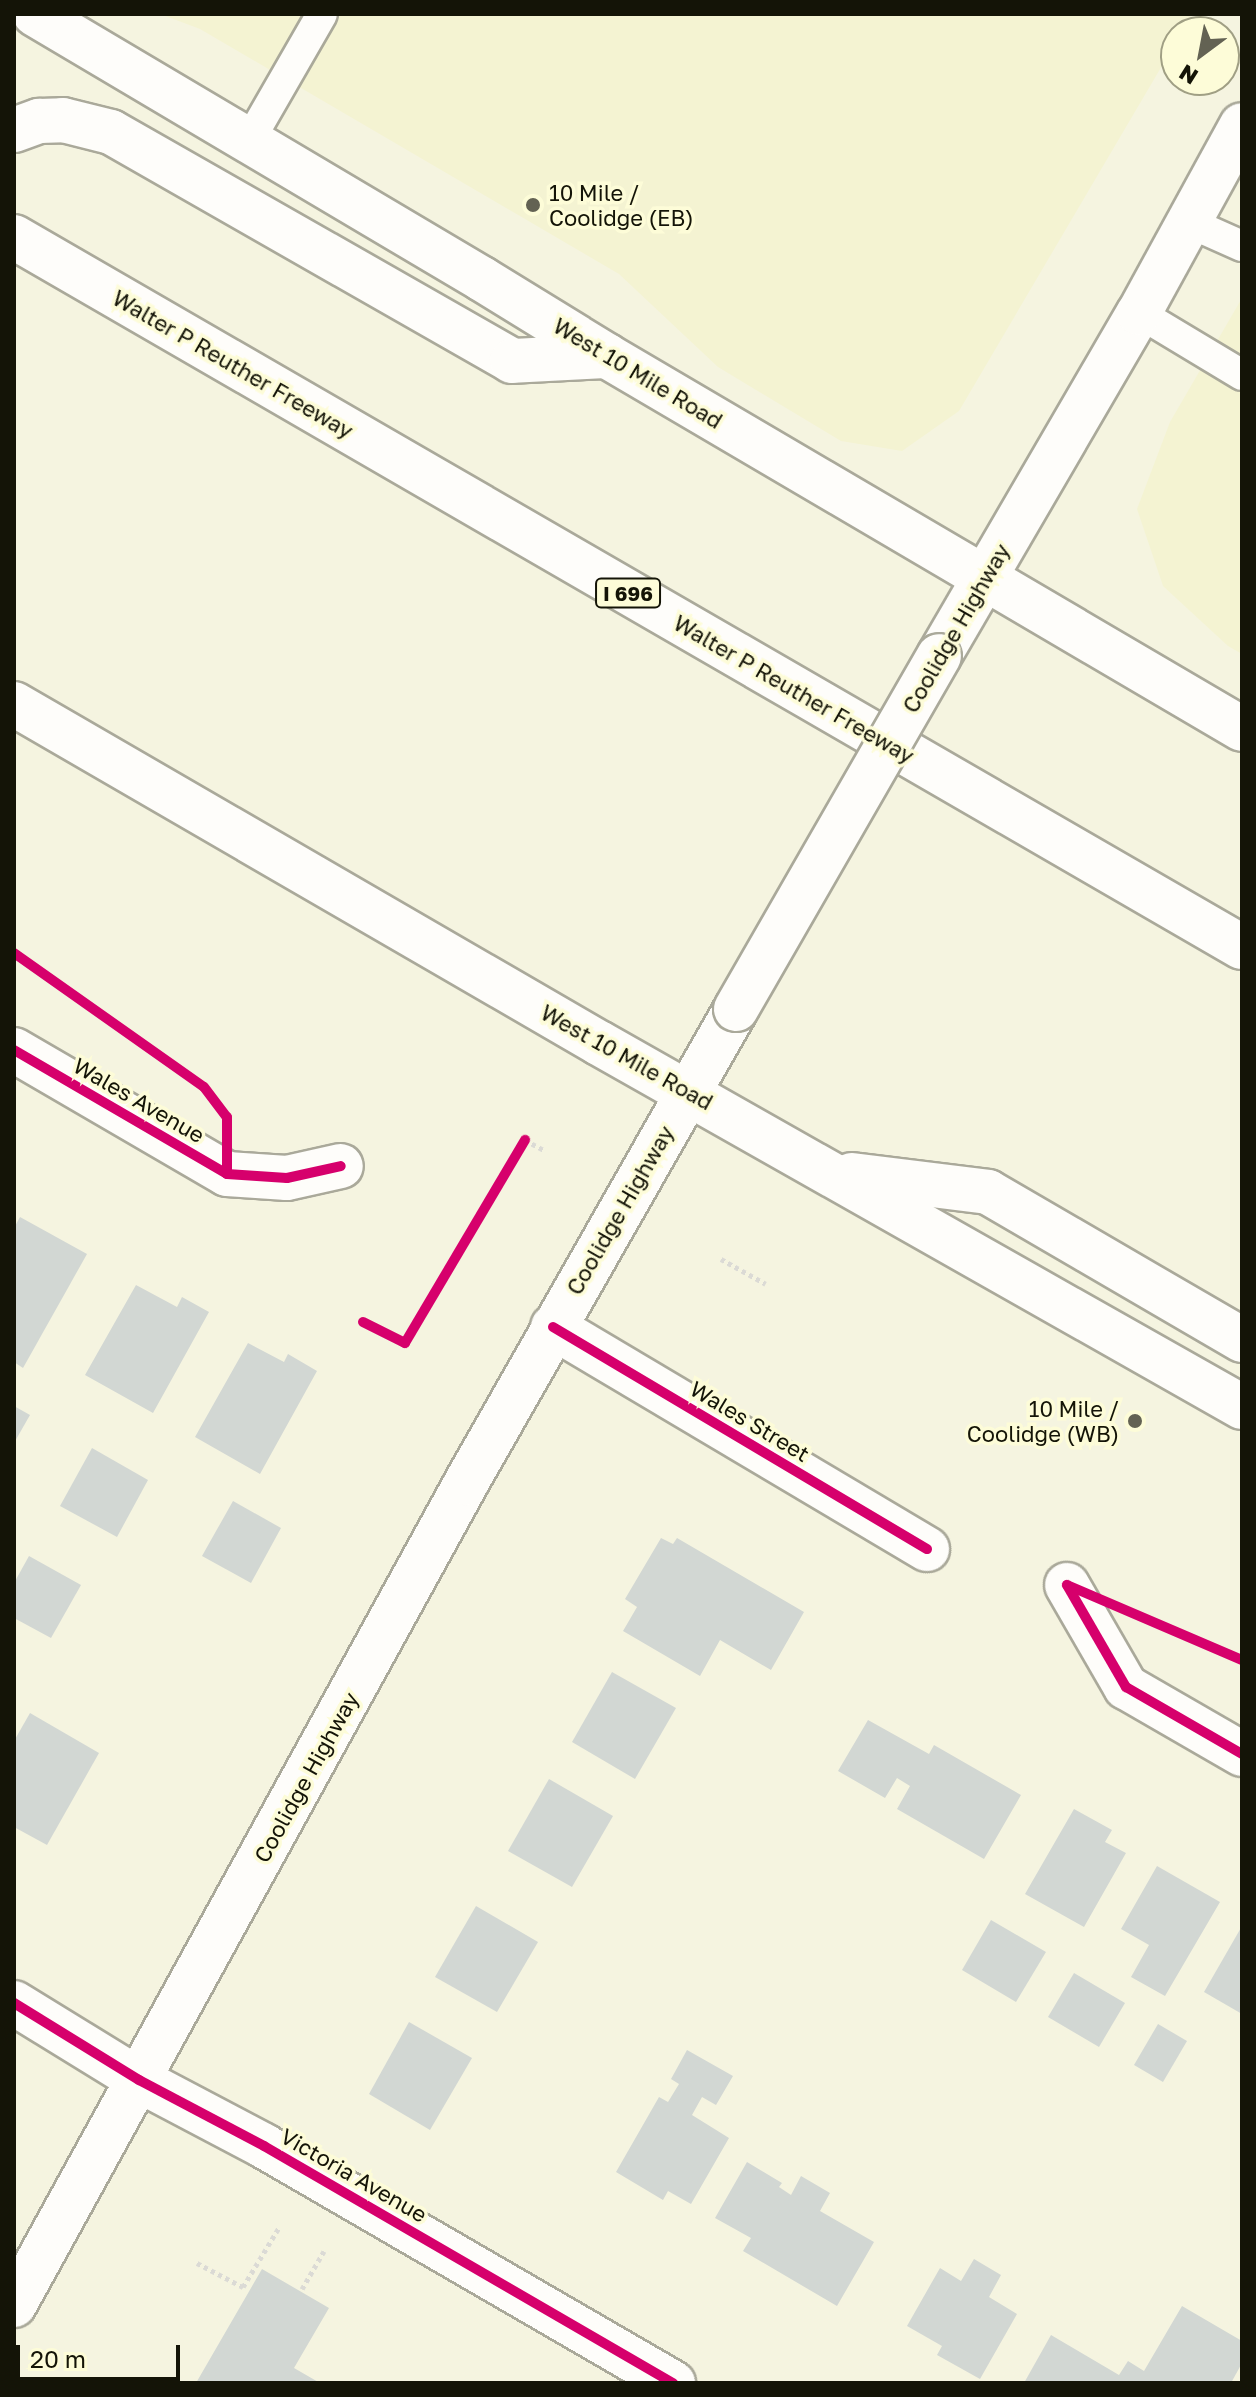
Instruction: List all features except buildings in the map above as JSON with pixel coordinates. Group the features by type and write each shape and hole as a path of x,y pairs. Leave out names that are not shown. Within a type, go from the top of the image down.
{"main road":[{"name":"West 10 Mile Road","path":"35,14 607,356 1242,729"},
{"path":"24,127 63,120 88,124 140,145 512,361 607,356"},
{"name":"Coolidge Highway","path":"14,2305 553,1327 1139,313 1242,125"},
{"name":"Walter P Reuther Freeway","path":"14,237 1242,947"},
{"name":"West 10 Mile Road","path":"14,704 1242,1407"},
{"name":"Wales Avenue","path":"14,1050 227,1174 287,1178 341,1166"},
{"path":"834,1173 988,1192 1242,1340"},
{"name":"Wales Street","path":"553,1327 927,1549"},
{"path":"1067,1585 1126,1687 1242,1754"},
{"name":"Victoria Avenue","path":"14,2003 139,2080 264,2146 673,2383"}],"lane":[{"path":"249,141 322,14"},
{"path":"1188,222 1242,246"},
{"path":"1139,313 1242,375"}],"path":[{"path":"525,1140 544,1150"},
{"path":"721,1259 766,1284"},
{"path":"363,1322 405,1343"},
{"path":"197,2263 243,2287 280,2226"},
{"path":"302,2289 324,2251"}],"shaded area":[{"path":"160,14 1192,14 1160,16 1160,69 959,411 902,451 841,441 718,367 619,274 200,29"},
{"path":"1242,298 1242,654 1228,646 1163,586 1137,509 1170,422"}],"cycle path":[{"path":"14,953 204,1087 227,1117 227,1174"},
{"path":"14,1050 227,1174 287,1178 341,1166"},
{"path":"363,1322 405,1343 525,1140"},
{"path":"553,1327 927,1549"},
{"path":"1067,1585 1126,1687 1242,1754"},
{"path":"1067,1585 1242,1660"},
{"path":"14,2003 139,2080 264,2146 673,2383"}],"place":[{"name":"10 Mile / Coolidge (EB)","path":"533,205"},
{"name":"10 Mile / Coolidge (WB)","path":"1135,1421"}]}
